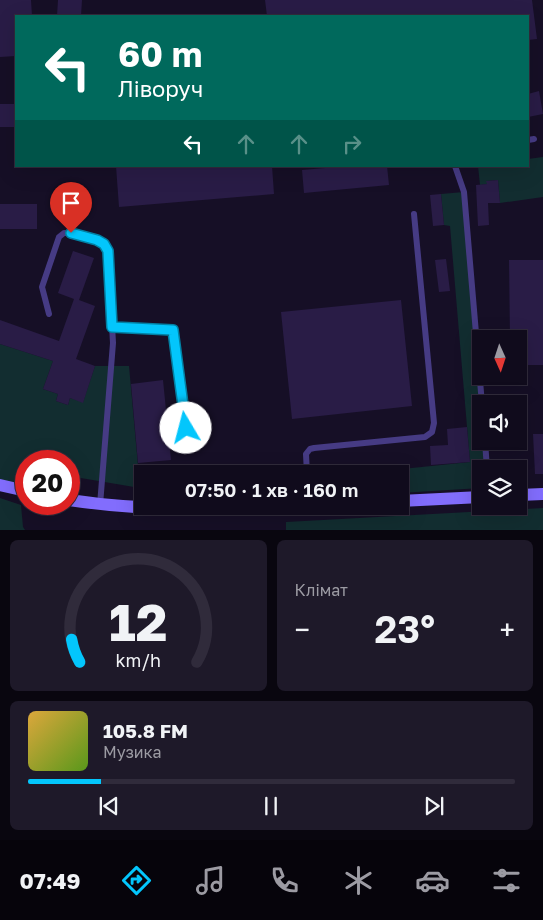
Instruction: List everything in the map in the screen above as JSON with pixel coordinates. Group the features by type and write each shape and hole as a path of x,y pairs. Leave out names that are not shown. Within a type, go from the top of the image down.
{"street":[{"path":"0,485 15,489"},
{"path":"527,495 543,494"},
{"path":"409,501 472,497"},
{"path":"80,502 134,507"}],"lane":[{"path":"455,167 464,192 481,395"},
{"path":"307,465 306,454 310,449 425,436 432,432 434,423 414,214"},
{"path":"49,314 42,287 60,237 64,233 71,233 97,240 104,244 108,251 113,343 100,505"},
{"path":"112,327 173,330 189,448"}],"green space":[{"path":"543,157 543,197 500,203 498,180 487,181 487,184 480,185 478,167 529,167 529,159"},
{"path":"464,192 475,330 472,330 472,385 479,385 480,395 472,395 472,450 486,450 486,460 472,460 472,489 409,492 409,468 470,462 450,226 444,225 441,194"},
{"path":"0,344 53,361 43,389 58,394 56,401 68,405 70,398 83,402 95,366 129,366 138,465 134,465 134,487 80,478 80,450 15,450 15,488 0,485"},
{"path":"0,498 15,503 15,515 22,515 25,530 0,530"},
{"path":"543,508 543,530 286,530 286,522 472,512 472,515 527,515 527,509"}],"building":[{"path":"0,0 31,0 32,15 15,15 15,56 0,57"},
{"path":"58,0 82,0 81,15 57,15"},
{"path":"265,0 532,0 537,39 529,40 529,15 267,15"},
{"path":"539,91 543,114 529,117 529,94"},
{"path":"0,104 15,104 15,127 0,127"},
{"path":"116,167 272,167 274,194 119,207"},
{"path":"336,167 387,167 389,185 304,193 302,170"},
{"path":"498,180 500,203 488,203 489,225 478,226 476,185 487,184 486,181"},
{"path":"441,194 444,225 433,226 430,195"},
{"path":"0,204 37,204 37,229 0,229"},
{"path":"73,251 94,258 79,300 95,306 76,359 95,366 83,403 70,398 68,405 56,401 58,394 43,389 53,361 0,344 0,320 59,341 74,299 58,293"},
{"path":"446,259 450,291 439,292 435,260"},
{"path":"509,260 543,260 543,365 528,365 528,330 510,330"},
{"path":"401,300 412,406 292,419 281,312"},
{"path":"163,380 171,460 138,463 131,384"},
{"path":"467,427 470,462 431,465 430,446 448,445 447,429"},
{"path":"533,434 543,434 543,474 535,474"}],"route":[{"path":"71,233 97,240 104,244 108,251 112,327 173,330 186,428"}]}
